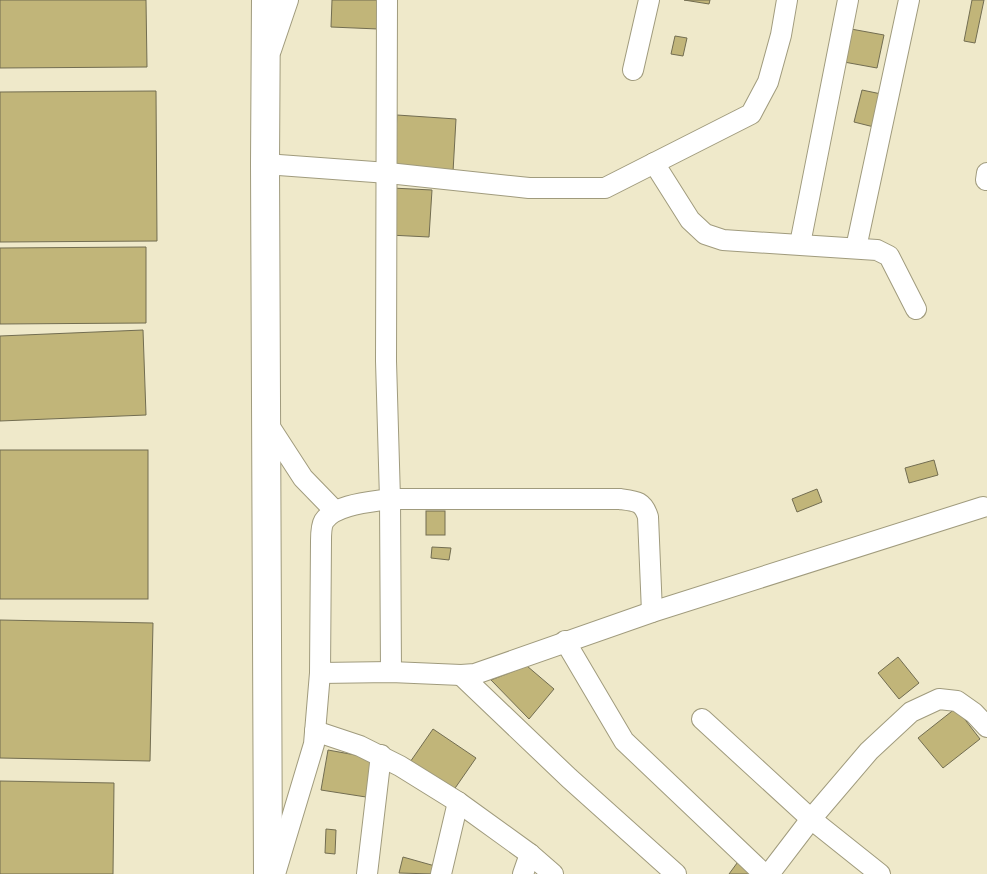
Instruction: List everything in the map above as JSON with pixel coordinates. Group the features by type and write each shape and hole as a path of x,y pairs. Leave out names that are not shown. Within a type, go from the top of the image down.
{"street":[{"path":"266,0 268,874"},
{"path":"265,69 288,0"},
{"path":"387,0 386,361 390,499 391,672"},
{"path":"633,70 649,0"},
{"path":"265,164 388,173 529,188 604,188 751,114 768,82 781,35 787,0"},
{"path":"800,244 848,0"},
{"path":"856,248 909,0"},
{"path":"654,163 690,220 705,234 723,240 877,250 889,256 916,309"},
{"path":"266,421 303,478 335,511"},
{"path":"275,874 314,744 320,674 320,541 324,522 335,511 356,504 390,499 620,499 639,502 645,507 648,517 652,612"},
{"path":"320,674 391,672 475,674 652,612 984,507"},
{"path":"565,641 624,741 764,874"},
{"path":"461,675 569,778 676,874"},
{"path":"769,874 811,819 870,750 911,712 939,699 957,701 974,713 987,727"},
{"path":"702,719 811,819 880,874"},
{"path":"315,731 381,755 458,802 530,854 553,874"},
{"path":"367,874 381,755"},
{"path":"441,874 458,802"},
{"path":"524,874 530,854"}],"building":[{"path":"0,0 146,0 147,67 0,68"},
{"path":"332,0 380,0 378,29 331,27"},
{"path":"684,0 710,0 709,4"},
{"path":"972,0 984,0 975,43 964,41"},
{"path":"851,29 884,35 877,68 844,62"},
{"path":"675,36 687,38 683,56 671,54"},
{"path":"862,90 886,95 878,128 854,122"},
{"path":"156,91 157,241 0,242 0,92"},
{"path":"397,115 456,119 453,172 394,168"},
{"path":"392,188 432,190 429,237 389,235"},
{"path":"146,247 146,323 0,324 0,248"},
{"path":"143,330 146,415 0,421 0,336"},
{"path":"0,450 148,450 148,599 0,599"},
{"path":"934,460 938,475 909,483 905,468"},
{"path":"817,489 822,502 797,512 792,499"},
{"path":"426,511 445,511 445,535 426,535"},
{"path":"432,547 451,548 449,560 431,558"},
{"path":"0,620 153,623 150,761 0,758"},
{"path":"898,657 919,683 899,699 878,673"},
{"path":"527,666 554,689 529,719 491,680"},
{"path":"956,708 980,739 943,768 918,738"},
{"path":"433,729 476,758 451,794 408,765"},
{"path":"328,750 372,758 366,797 321,790"},
{"path":"0,781 114,783 113,874 0,874"},
{"path":"326,829 336,830 335,854 325,853"},
{"path":"403,857 435,866 433,874 399,873"},
{"path":"740,859 753,874 729,874"}]}
